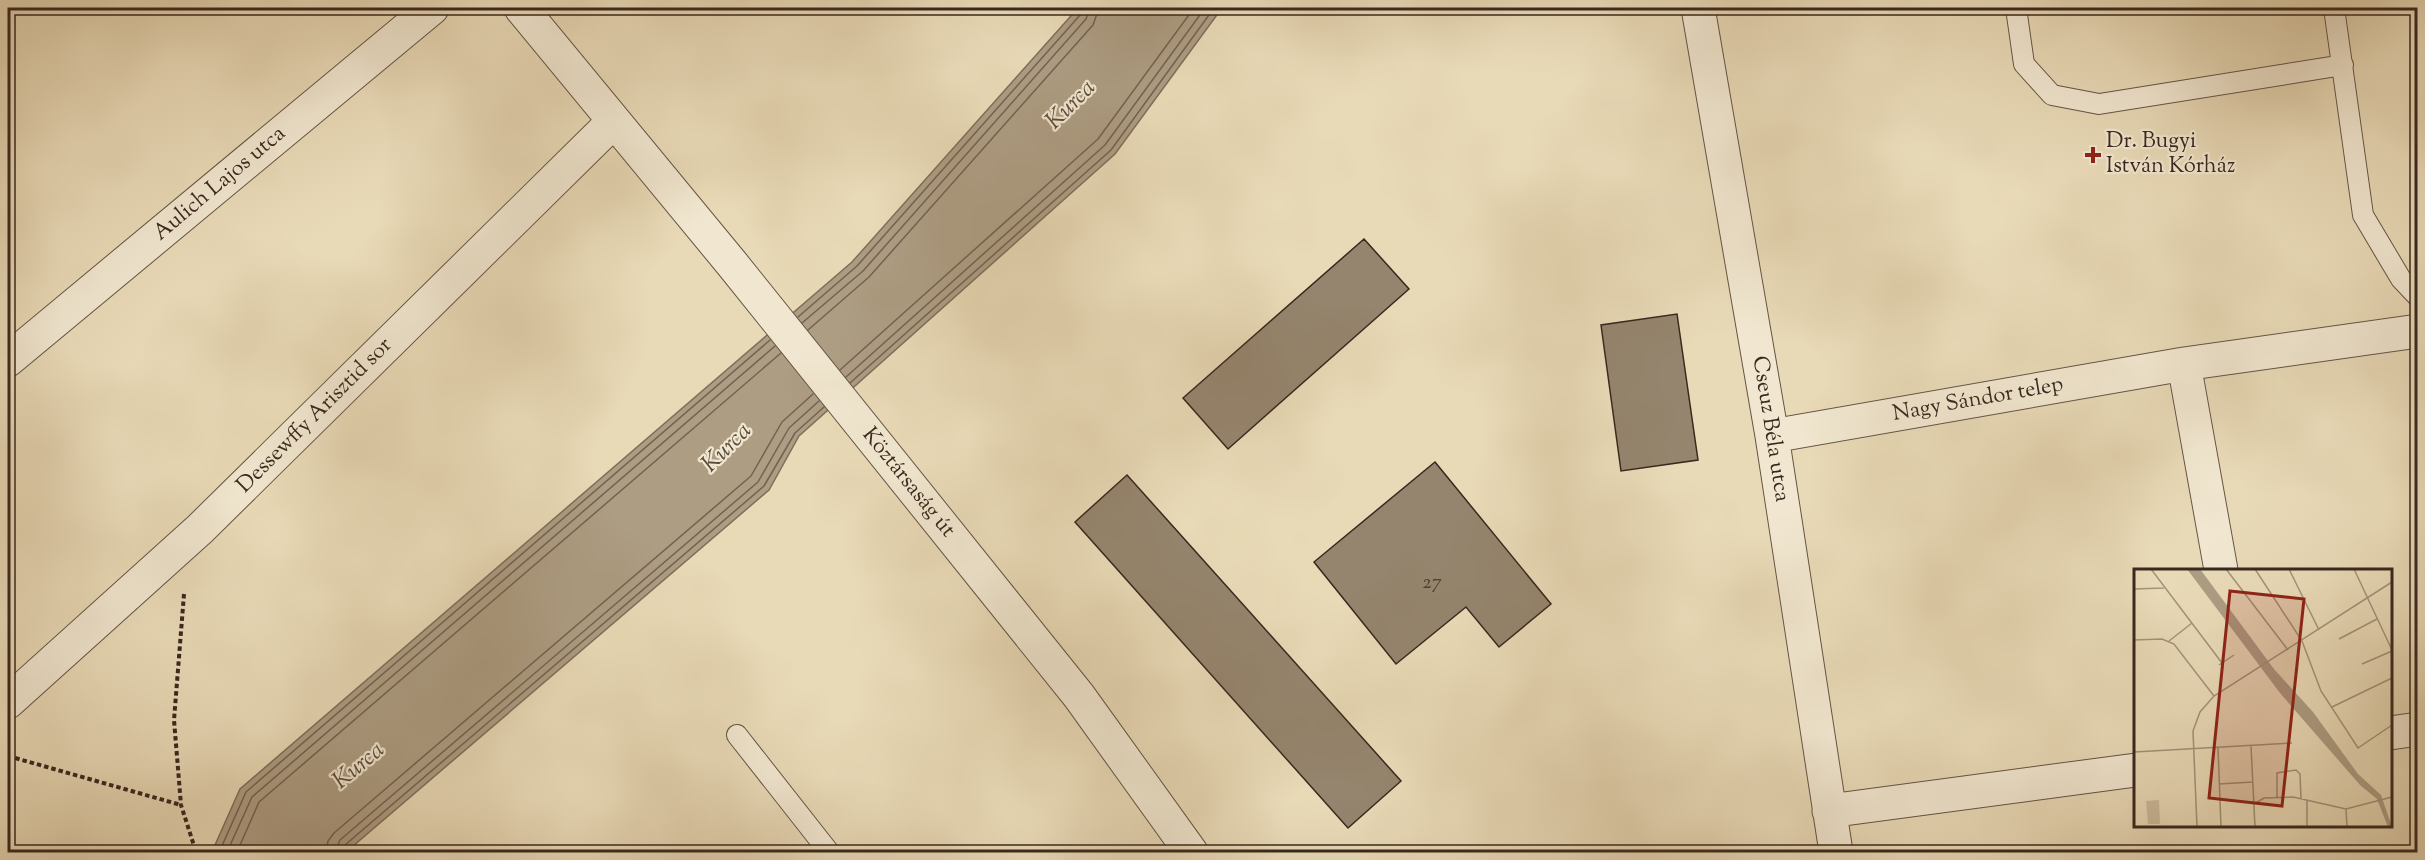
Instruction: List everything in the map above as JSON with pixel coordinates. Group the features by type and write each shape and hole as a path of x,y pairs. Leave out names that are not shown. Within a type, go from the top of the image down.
{"street":[{"name":"Aulich Lajos utca","path":"8,360 432,8"},
{"name":"Köztársaság út","path":"521,8 734,265 1079,696 1191,852"},
{"name":"Cseuz Béla utca","path":"1698,8 1773,436 1836,852"},
{"name":"Dessewffy Arisztid sor","path":"8,702 200,529 614,121"},
{"name":"Nagy Sándor telep","path":"1773,436 2184,364 2418,331"},
{"path":"2184,364 2220,569"},
{"path":"2392,733 2418,729"},
{"path":"1829,811 2134,770"}],"lane":[{"path":"2016,8 2024,64 2052,95 2098,104 2343,65"},
{"path":"2334,8 2363,215 2401,279 2418,297"},
{"path":"737,735 829,852"}],"path":[{"path":"185,588 174,720 181,805 196,852"},
{"path":"8,756 181,805"}],"water":[{"name":"Kurca","path":"1078,8 1222,8 1115,154 799,436 769,490 346,852 193,852 215,845 240,789 852,262"}],"building":[{"path":"1364,239 1409,289 1228,449 1183,398"},
{"path":"1677,314 1698,460 1621,471 1601,325"},
{"path":"1435,462 1551,604 1499,647 1466,607 1396,664 1314,562"},
{"path":"1127,475 1401,781 1348,828 1075,522"},
{"path":"1743,849 1744,852 1718,852"}],"place":[{"name":"Dr. Bugyi István Kórház","path":"2093,155"}]}
